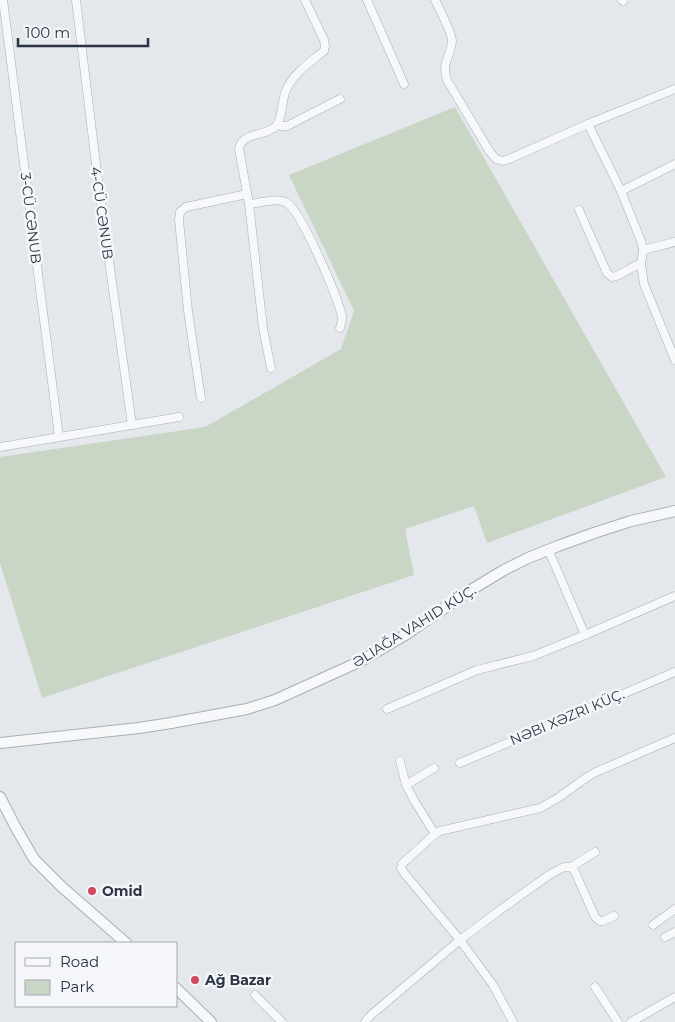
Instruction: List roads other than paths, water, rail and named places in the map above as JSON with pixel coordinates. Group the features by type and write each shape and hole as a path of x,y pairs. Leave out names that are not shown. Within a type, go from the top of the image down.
{"street":[{"name":"3-CÜ CƏNUB","path":"3,0 60,437"},
{"name":"4-CÜ CƏNUB","path":"76,0 101,207 132,425"},
{"path":"271,368 263,328 249,204 239,149 240,144 251,136 273,128 278,124 285,92 298,72 324,51 324,40 305,0"},
{"path":"367,0 404,84"},
{"path":"435,0 452,38 445,66 448,80 496,159 510,160 588,124 675,89"},
{"path":"278,124 288,126 340,99"},
{"path":"588,124 621,191 641,241 643,250 641,264 646,291 675,358"},
{"path":"621,191 675,164"},
{"path":"201,398 188,311 179,220 180,212 186,207 247,194"},
{"path":"249,204 285,202 297,214 324,266 337,299 342,318 340,328"},
{"path":"579,210 607,272 612,277 641,264"},
{"path":"643,250 675,242"},
{"path":"0,447 179,416"},
{"name":"ƏLIAĞA VAHID KÜÇ.","path":"0,743 171,724 247,709 275,700 361,661 405,635 504,570 548,549 631,522 675,511"},
{"path":"548,549 586,635"},
{"path":"387,709 477,670 533,656 675,596"},
{"name":"NƏBI XƏZRI KÜÇ.","path":"460,763 675,672"},
{"path":"513,1022 493,985 460,940 410,881 401,868 402,864 435,834 450,828 540,808 596,772 675,738"},
{"path":"400,761 406,785 435,834"},
{"path":"406,785 434,768"},
{"path":"0,797 34,859 62,887 125,942"},
{"path":"365,1022 460,940 500,910 549,875 564,867 570,867 595,852"},
{"path":"570,867 575,872 595,917 603,921 614,916"},
{"path":"653,926 675,909"},
{"path":"665,937 675,932"},
{"path":"595,987 618,1022"},
{"path":"178,990 211,1022"},
{"path":"256,995 282,1022"},
{"path":"631,1022 675,997"}],"place":[{"name":"Omid","path":"92,891"},
{"name":"Ağ Bazar","path":"195,980"}]}
